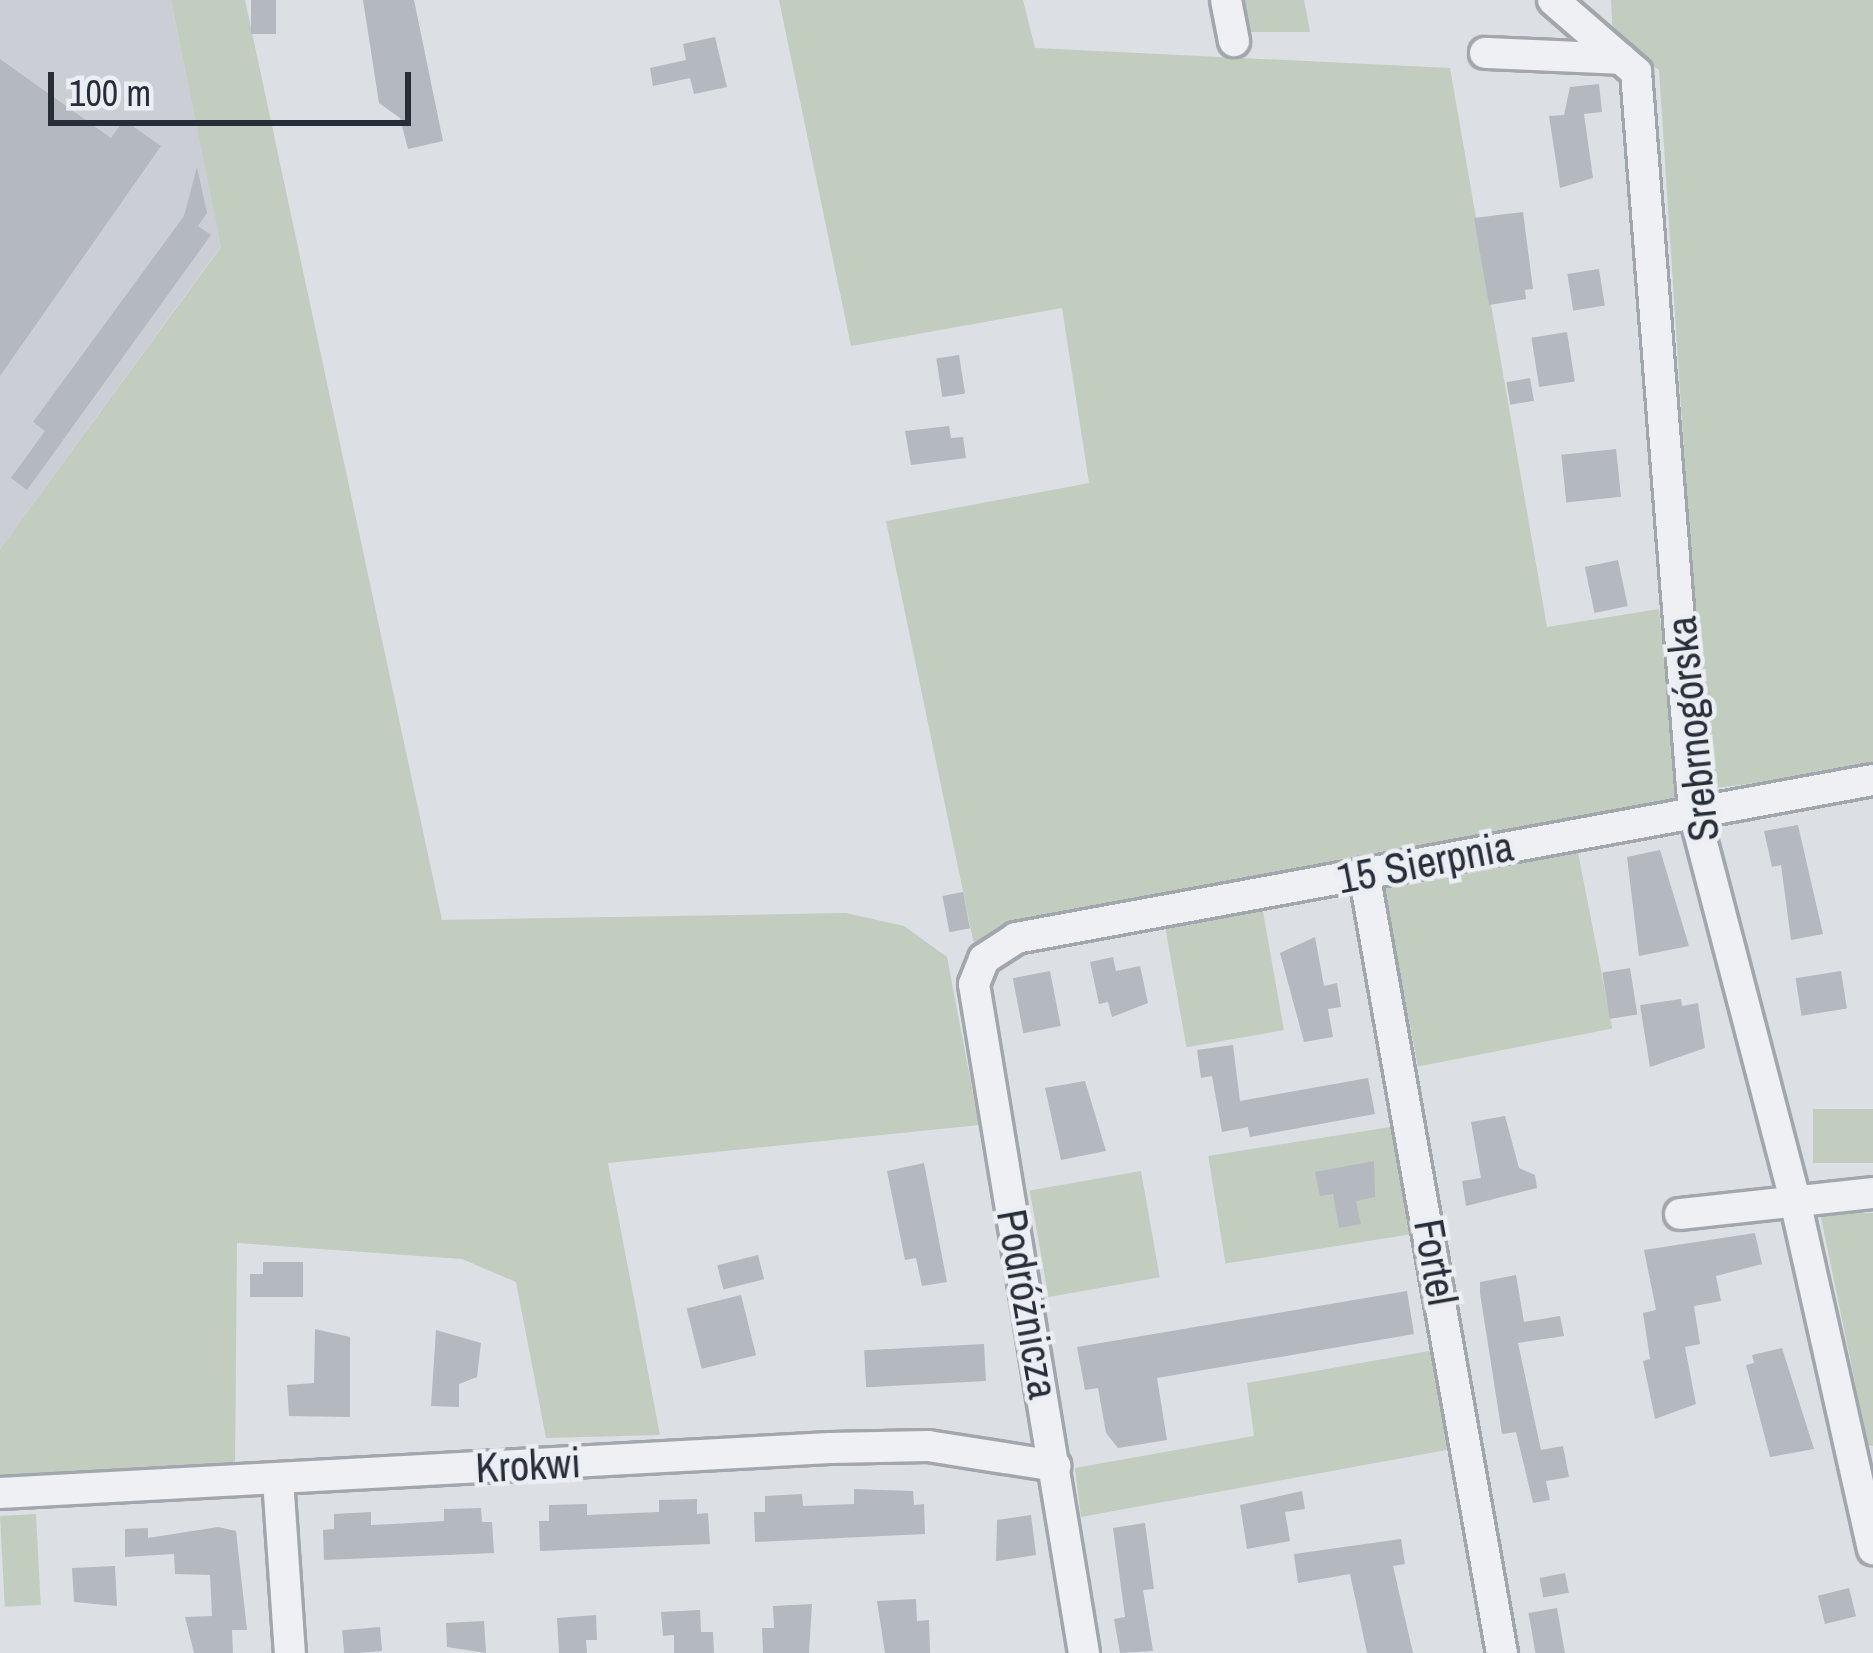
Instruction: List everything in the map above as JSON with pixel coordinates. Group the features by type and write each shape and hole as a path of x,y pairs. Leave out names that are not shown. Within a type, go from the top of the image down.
{"street":[{"path":"1226,0 1234,41"},
{"path":"1553,0 1621,59"},
{"path":"1485,53 1621,59"},
{"name":"Srebrnogórska","path":"1621,59 1636,72 1694,812 1794,1196 1873,1550"},
{"name":"15 Sierpnia","path":"984,959 1016,938 1873,780"},
{"name":"Fortel","path":"1364,873 1502,1653"},
{"name":"Podróżnicza","path":"984,959 974,984 1084,1653"},
{"path":"1680,1214 1794,1196 1873,1193"},
{"name":"Krokwi","path":"0,1493 889,1447 1055,1466"},
{"path":"278,1479 290,1653"}],"shaded area":[{"path":"0,0 171,0 221,246 0,549"}],"green space":[{"path":"171,0 245,0 442,920 846,913 904,926 947,957 979,1125 608,1163 660,1435 546,1438 516,1282 462,1259 237,1243 235,1466 0,1478 0,549 221,247"},
{"path":"779,0 1023,0 1035,48 1450,68 1547,627 1659,609 1682,806 975,949 886,521 1089,483 1062,308 851,346"},
{"path":"1236,0 1304,0 1310,32 1242,32"},
{"path":"1611,0 1873,0 1873,769 1706,789 1659,70 1613,38"},
{"path":"1577,847 1612,1029 1418,1066 1383,885"},
{"path":"1262,906 1284,1030 1186,1047 1165,923"},
{"path":"1813,1109 1873,1109 1873,1163 1813,1163"},
{"path":"1397,1126 1414,1234 1225,1264 1208,1156"},
{"path":"1141,1171 1160,1277 1048,1297 1030,1191"},
{"path":"1820,1213 1873,1213 1873,1446 1868,1445"},
{"path":"1435,1350 1452,1449 1081,1517 1075,1468 1254,1436 1247,1383"},
{"path":"36,1514 41,1605 5,1607 0,1516"}],"building":[{"path":"251,0 276,0 276,34 251,34"},
{"path":"363,0 414,0 443,141 408,149 400,118 379,103"},
{"path":"715,37 727,87 694,94 690,78 653,86 650,68 686,60 683,44"},
{"path":"0,59 111,138 124,120 161,146 0,376"},
{"path":"1599,84 1602,112 1584,114 1593,178 1560,188 1549,116 1564,115 1570,87"},
{"path":"197,167 207,213 198,226 211,235 27,490 11,478 45,431 33,422 184,216"},
{"path":"1523,212 1533,289 1525,290 1526,299 1489,305 1474,218"},
{"path":"1599,269 1605,306 1573,311 1567,274"},
{"path":"1567,332 1575,381 1539,387 1531,338"},
{"path":"959,355 965,394 942,397 936,359"},
{"path":"1530,378 1534,401 1510,405 1506,382"},
{"path":"949,426 951,438 963,437 966,458 911,465 905,431"},
{"path":"1616,449 1621,497 1566,502 1561,455"},
{"path":"1618,560 1628,606 1595,613 1585,567"},
{"path":"1798,825 1823,934 1791,940 1781,865 1772,867 1764,831"},
{"path":"1660,850 1689,946 1639,956 1627,857"},
{"path":"963,892 970,928 949,932 942,896"},
{"path":"1315,937 1324,986 1337,983 1341,1007 1328,1009 1333,1037 1304,1042 1280,953"},
{"path":"1113,957 1116,971 1140,966 1148,1003 1112,1017 1108,1002 1099,1004 1090,962"},
{"path":"1630,968 1637,1014 1610,1019 1602,972"},
{"path":"1050,971 1061,1026 1023,1033 1013,978"},
{"path":"1841,971 1847,1009 1802,1016 1796,978"},
{"path":"1681,999 1682,1006 1698,1003 1705,1048 1650,1067 1640,1005"},
{"path":"1233,1045 1240,1101 1368,1078 1375,1114 1250,1137 1248,1127 1222,1132 1212,1076 1201,1078 1197,1050"},
{"path":"1085,1081 1106,1151 1061,1160 1045,1088"},
{"path":"1505,1116 1519,1168 1535,1175 1537,1188 1466,1206 1462,1181 1481,1178 1471,1122"},
{"path":"1374,1161 1375,1197 1356,1201 1361,1224 1339,1228 1333,1194 1320,1196 1315,1172"},
{"path":"924,1163 947,1282 922,1286 916,1258 905,1260 887,1171"},
{"path":"1755,1233 1762,1264 1716,1276 1721,1301 1694,1306 1700,1344 1685,1347 1696,1404 1655,1419 1643,1361 1650,1359 1643,1313 1656,1310 1644,1250"},
{"path":"758,1255 764,1279 723,1289 717,1265"},
{"path":"263,1262 303,1262 303,1297 250,1297 250,1274 263,1274"},
{"path":"1516,1275 1524,1322 1560,1316 1564,1336 1518,1343 1541,1450 1563,1446 1569,1477 1546,1481 1550,1500 1533,1503 1516,1432 1502,1434 1480,1293 1480,1282"},
{"path":"1407,1291 1414,1334 1157,1378 1167,1440 1118,1448 1106,1433 1098,1388 1085,1390 1077,1347"},
{"path":"741,1295 756,1355 702,1369 687,1309"},
{"path":"315,1329 350,1337 350,1417 289,1416 287,1385 314,1383"},
{"path":"436,1330 481,1343 477,1377 459,1384 459,1407 431,1406"},
{"path":"984,1344 986,1381 866,1387 864,1350"},
{"path":"1782,1348 1814,1449 1770,1457 1746,1365 1754,1363 1752,1355"},
{"path":"854,1489 913,1491 914,1505 924,1504 925,1534 755,1542 754,1512 765,1512 765,1496 802,1494 803,1506 854,1504"},
{"path":"1302,1491 1305,1509 1285,1512 1290,1541 1247,1549 1240,1505"},
{"path":"697,1499 697,1514 708,1513 710,1544 540,1551 539,1521 549,1521 549,1505 587,1504 587,1515 659,1512 659,1500"},
{"path":"481,1508 482,1522 492,1522 494,1553 324,1560 323,1530 334,1529 334,1514 371,1512 371,1525 444,1521 444,1509"},
{"path":"1031,1515 1036,1555 996,1561 997,1520"},
{"path":"1145,1523 1154,1589 1143,1590 1153,1651 1120,1653 1114,1619 1125,1617 1113,1528"},
{"path":"218,1527 236,1531 247,1630 232,1630 233,1653 194,1653 185,1617 212,1616 210,1575 175,1574 174,1554 125,1557 125,1529 148,1528 148,1538"},
{"path":"1401,1539 1405,1564 1393,1566 1413,1653 1367,1653 1350,1574 1298,1583 1294,1554"},
{"path":"115,1566 117,1606 74,1602 72,1568"},
{"path":"1565,1573 1569,1593 1543,1598 1539,1578"},
{"path":"1849,1588 1856,1616 1825,1624 1818,1596"},
{"path":"916,1599 917,1621 929,1620 930,1653 885,1653 877,1601"},
{"path":"812,1604 809,1653 763,1653 762,1628 774,1628 773,1606"},
{"path":"1557,1608 1565,1653 1535,1653 1528,1613"},
{"path":"700,1610 701,1632 713,1632 714,1653 674,1653 674,1635 663,1636 661,1612"},
{"path":"596,1615 597,1640 586,1640 587,1653 559,1653 557,1618"},
{"path":"484,1621 486,1653 447,1647 446,1623"},
{"path":"380,1627 382,1651 344,1653 342,1630"}]}
